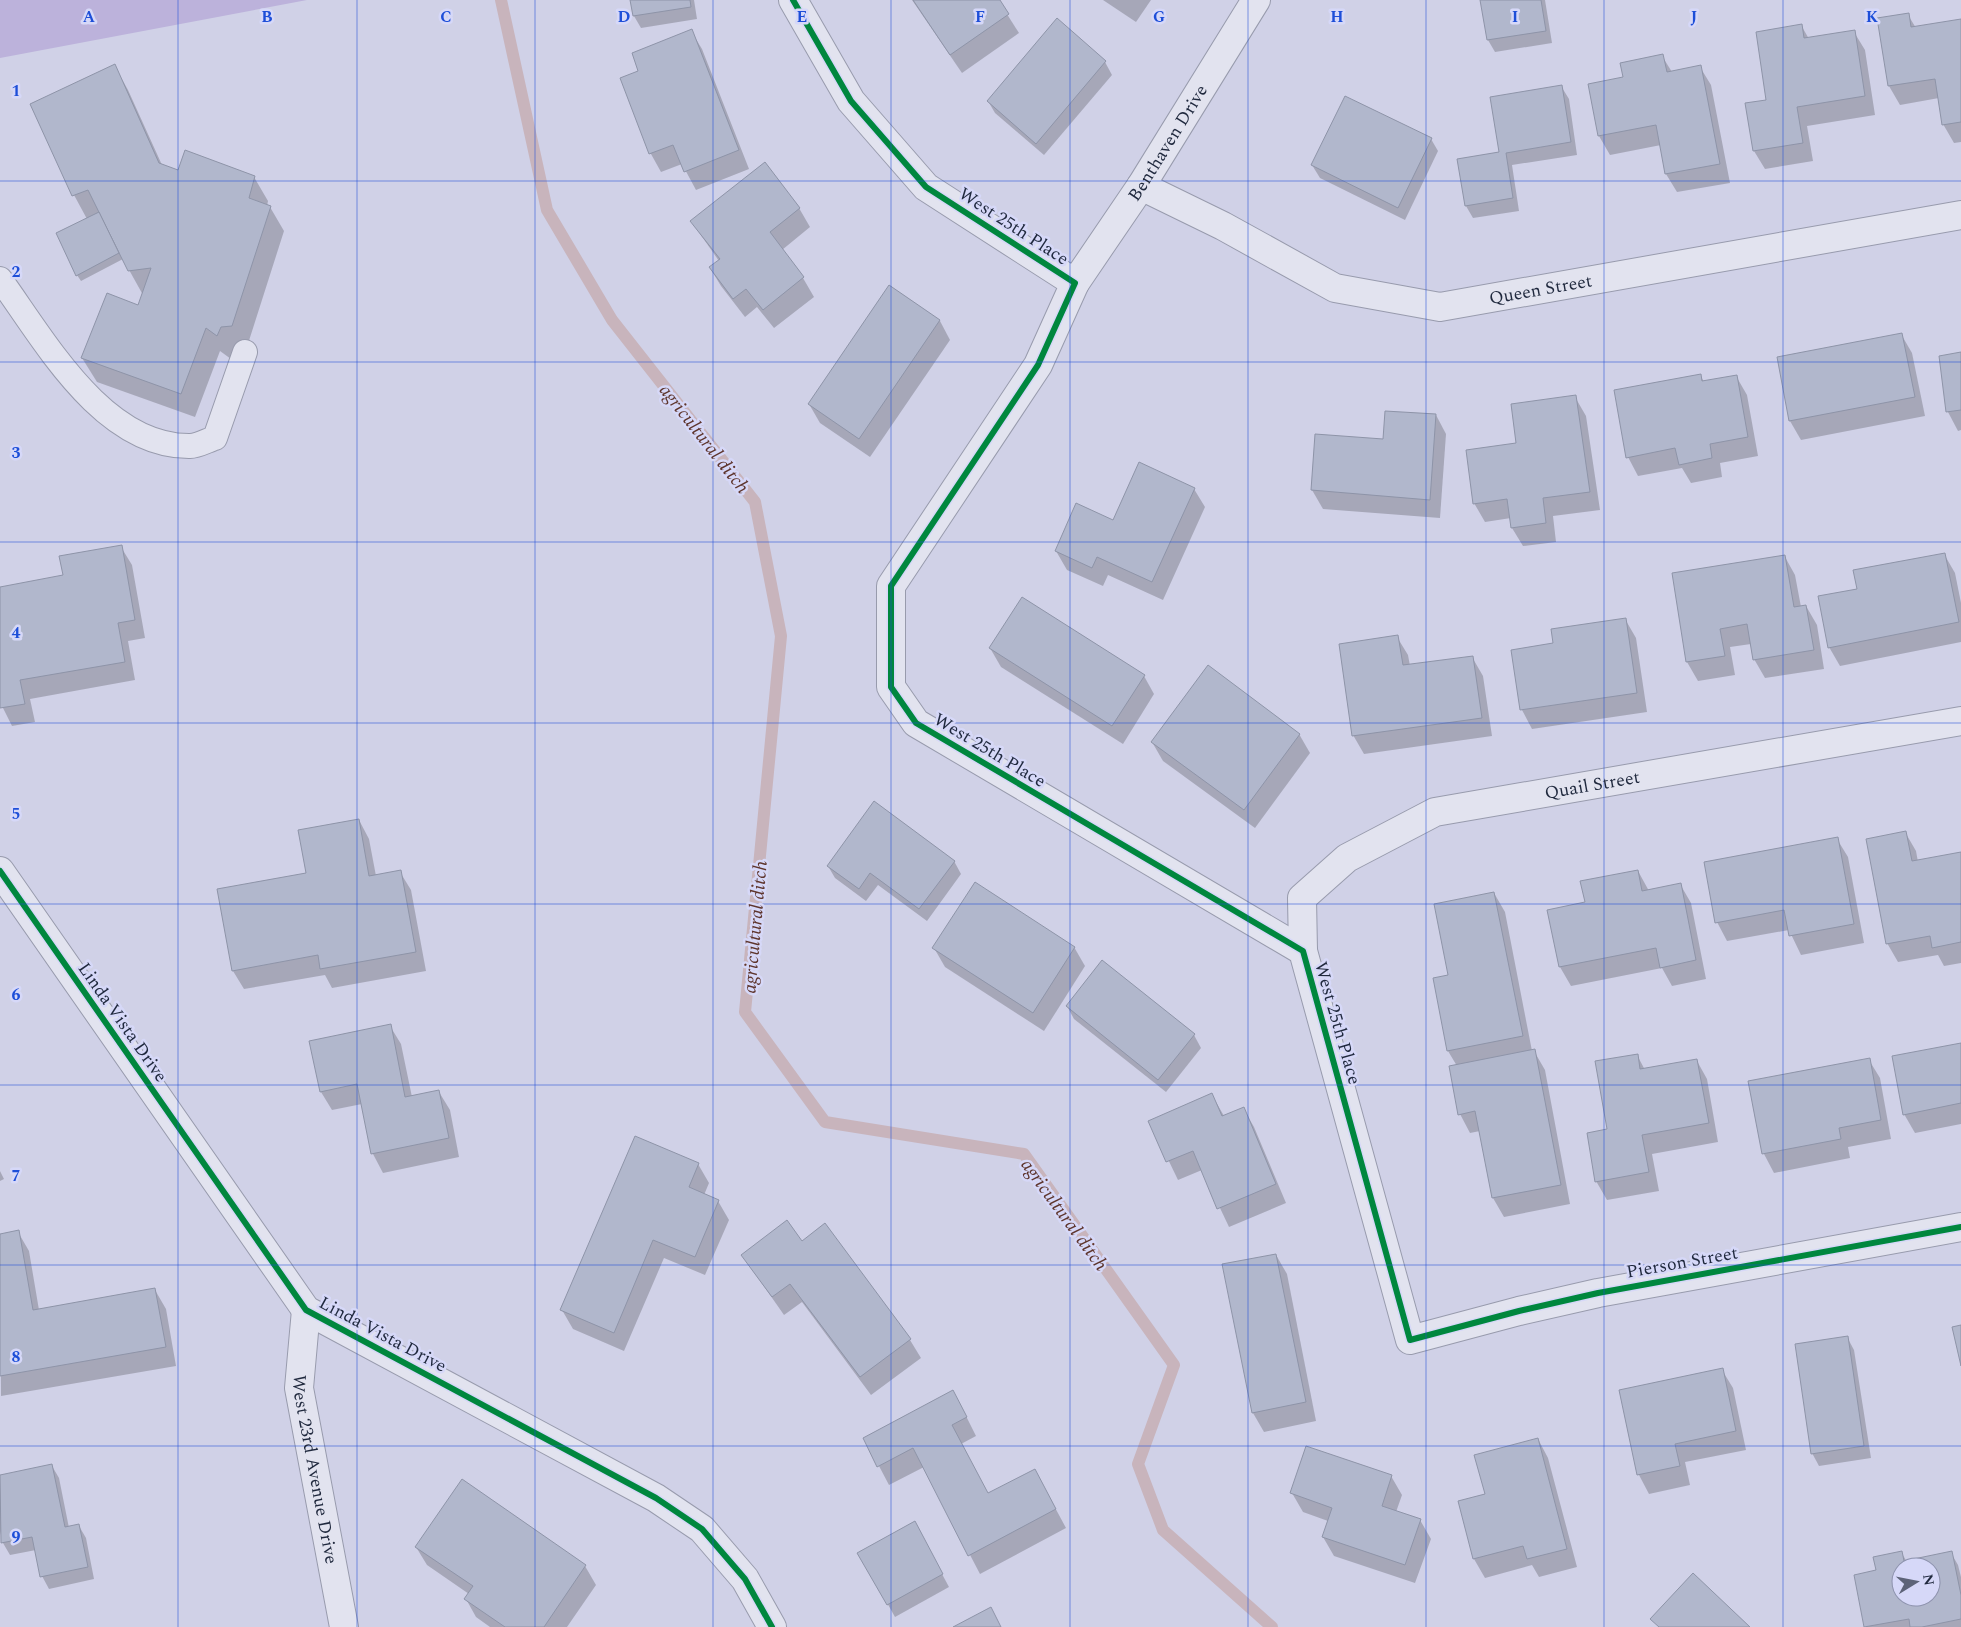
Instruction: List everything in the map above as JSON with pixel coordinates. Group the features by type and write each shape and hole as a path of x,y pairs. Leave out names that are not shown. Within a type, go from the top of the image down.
{"street":[{"name":"West 25th Place","path":"793,0 851,101 926,186 1075,283 1038,364 891,586 891,688 916,724 1302,951 1410,1340"},
{"name":"Benthaven Drive","path":"1075,283 1141,186 1256,0"},
{"name":"Queen Street","path":"1141,186 1223,226 1336,288 1440,308 1961,215"},
{"name":"Quail Street","path":"1302,951 1302,898 1347,858 1435,812 1961,721"},
{"name":"Linda Vista Drive","path":"2,876 306,1310 664,1503 702,1529 745,1579 772,1627"},
{"name":"Pierson Street","path":"1410,1340 1518,1311 1598,1293 1961,1227"},
{"name":"West 23rd Avenue Drive","path":"306,1310 299,1388 344,1627"}],"lane":[{"path":"0,279 63,366 101,409 147,439 191,446 215,438 245,352"}],"shaded area":[{"path":"0,0 307,0 0,58"}],"building":[{"path":"630,0 690,0 691,7 633,16"},
{"path":"913,0 1000,0 1009,14 950,55"},
{"path":"1480,0 1541,0 1546,31 1487,40"},
{"path":"1909,13 1911,27 1961,19 1961,122 1942,125 1935,79 1888,86 1877,18"},
{"path":"1057,18 1106,61 1036,144 987,101"},
{"path":"1802,24 1804,38 1855,30 1865,96 1797,107 1803,143 1753,151 1745,103 1766,100 1756,32"},
{"path":"692,29 739,150 684,172 673,145 649,154 620,78 638,71 632,53"},
{"path":"1663,54 1667,72 1701,65 1720,164 1665,174 1656,125 1598,136 1588,84 1623,77 1620,63"},
{"path":"115,64 159,163 178,170 185,150 255,176 249,198 271,206 232,326 221,327 217,336 206,328 181,394 81,358 107,293 138,305 151,268 128,271 88,190 72,196 30,104"},
{"path":"1562,85 1571,142 1506,153 1513,198 1465,206 1457,159 1499,152 1490,97"},
{"path":"1345,96 1432,138 1398,208 1311,165"},
{"path":"765,162 800,208 770,232 804,277 763,310 746,289 733,299 709,267 720,259 690,221"},
{"path":"99,212 119,253 76,276 56,233"},
{"path":"889,285 940,320 859,439 808,404"},
{"path":"1902,333 1915,397 1789,421 1777,357"},
{"path":"1961,352 1961,410 1946,412 1939,356"},
{"path":"1701,374 1702,381 1737,375 1748,437 1710,444 1712,458 1679,465 1675,448 1626,458 1614,390"},
{"path":"1576,395 1590,492 1543,498 1546,523 1511,528 1507,499 1473,504 1466,450 1516,443 1511,404"},
{"path":"1385,411 1436,414 1430,500 1311,490 1315,434 1383,439"},
{"path":"1139,462 1195,488 1152,582 1097,557 1092,568 1055,551 1076,503 1113,520"},
{"path":"122,545 135,620 118,623 125,662 20,680 25,704 0,708 0,587 63,575 59,556"},
{"path":"1945,553 1959,622 1828,648 1818,596 1857,589 1853,570"},
{"path":"1785,555 1794,607 1806,605 1814,650 1753,660 1747,624 1720,629 1725,656 1686,662 1672,573"},
{"path":"1022,597 1145,675 1112,726 989,648"},
{"path":"1626,618 1637,693 1520,710 1511,650 1553,643 1551,629"},
{"path":"1398,635 1403,665 1473,656 1482,718 1352,736 1339,644"},
{"path":"1208,665 1300,734 1244,810 1151,742"},
{"path":"874,801 955,861 919,909 870,873 859,889 827,866"},
{"path":"359,819 369,876 401,870 416,952 320,969 318,955 232,971 217,889 306,873 298,830"},
{"path":"1906,831 1912,861 1961,852 1961,942 1932,948 1930,936 1886,944 1866,839"},
{"path":"1838,837 1854,924 1789,936 1784,910 1715,923 1704,862"},
{"path":"1638,870 1642,891 1681,883 1696,960 1660,968 1656,948 1559,967 1547,910 1585,902 1580,881"},
{"path":"975,882 1075,947 1033,1013 932,948"},
{"path":"1494,892 1523,1036 1447,1051 1433,978 1448,975 1434,904"},
{"path":"1102,960 1195,1034 1158,1080 1066,1006"},
{"path":"391,1024 405,1097 439,1090 449,1138 371,1154 357,1084 320,1092 309,1041"},
{"path":"1961,1043 1961,1103 1903,1115 1892,1056"},
{"path":"1535,1049 1561,1185 1492,1198 1475,1111 1458,1115 1449,1066"},
{"path":"1638,1054 1640,1069 1697,1059 1709,1123 1642,1135 1649,1172 1595,1182 1587,1133 1607,1129 1595,1061"},
{"path":"1870,1058 1881,1120 1839,1128 1841,1139 1762,1154 1748,1081"},
{"path":"1212,1093 1222,1116 1244,1107 1276,1184 1217,1209 1193,1151 1166,1162 1148,1121"},
{"path":"635,1136 699,1163 689,1187 719,1200 695,1257 653,1240 614,1333 560,1310"},
{"path":"787,1220 802,1241 825,1223 911,1339 860,1377 790,1284 772,1297 741,1255"},
{"path":"19,1230 33,1310 155,1288 166,1347 0,1376 0,1234"},
{"path":"1276,1254 1306,1402 1252,1413 1222,1264"},
{"path":"1961,1325 1961,1366 1952,1327"},
{"path":"1848,1336 1864,1446 1811,1454 1795,1344"},
{"path":"1723,1368 1736,1431 1675,1444 1680,1466 1637,1475 1619,1390"},
{"path":"953,1390 967,1417 952,1425 988,1493 1035,1469 1056,1509 968,1556 913,1448 877,1467 863,1438"},
{"path":"1538,1438 1567,1549 1527,1559 1523,1546 1473,1559 1458,1501 1485,1494 1474,1455"},
{"path":"1306,1446 1392,1475 1382,1506 1421,1519 1405,1565 1322,1537 1332,1508 1290,1493"},
{"path":"52,1464 65,1527 79,1524 88,1567 40,1577 32,1537 1,1543 0,1475"},
{"path":"462,1479 586,1565 544,1627 505,1627 464,1599 473,1586 415,1547"},
{"path":"915,1521 943,1574 887,1605 857,1553"},
{"path":"1902,1551 1903,1557 1891,1557 1891,1607 1941,1607 1941,1557 1923,1557 1952,1551 1961,1595 1961,1619 1922,1627 1910,1627 1909,1619 1864,1627 1854,1575 1876,1570 1873,1557"},
{"path":"1693,1573 1750,1627 1659,1627 1650,1619"},
{"path":"991,1607 1001,1627 953,1627"}],"waterway":[{"name":"agricultural ditch","path":"501,0 547,210 612,320 755,502 781,636 745,1012 825,1122 1024,1154 1174,1365 1138,1464 1163,1530 1272,1627"}],"cycle path":[{"path":"793,0 851,101 926,187 1075,283 1038,365 891,586 891,687 916,723 1303,951 1410,1340 1519,1311 1598,1293 1961,1227"},
{"path":"0,871 306,1310 656,1498 702,1529 745,1579 772,1627"}]}
